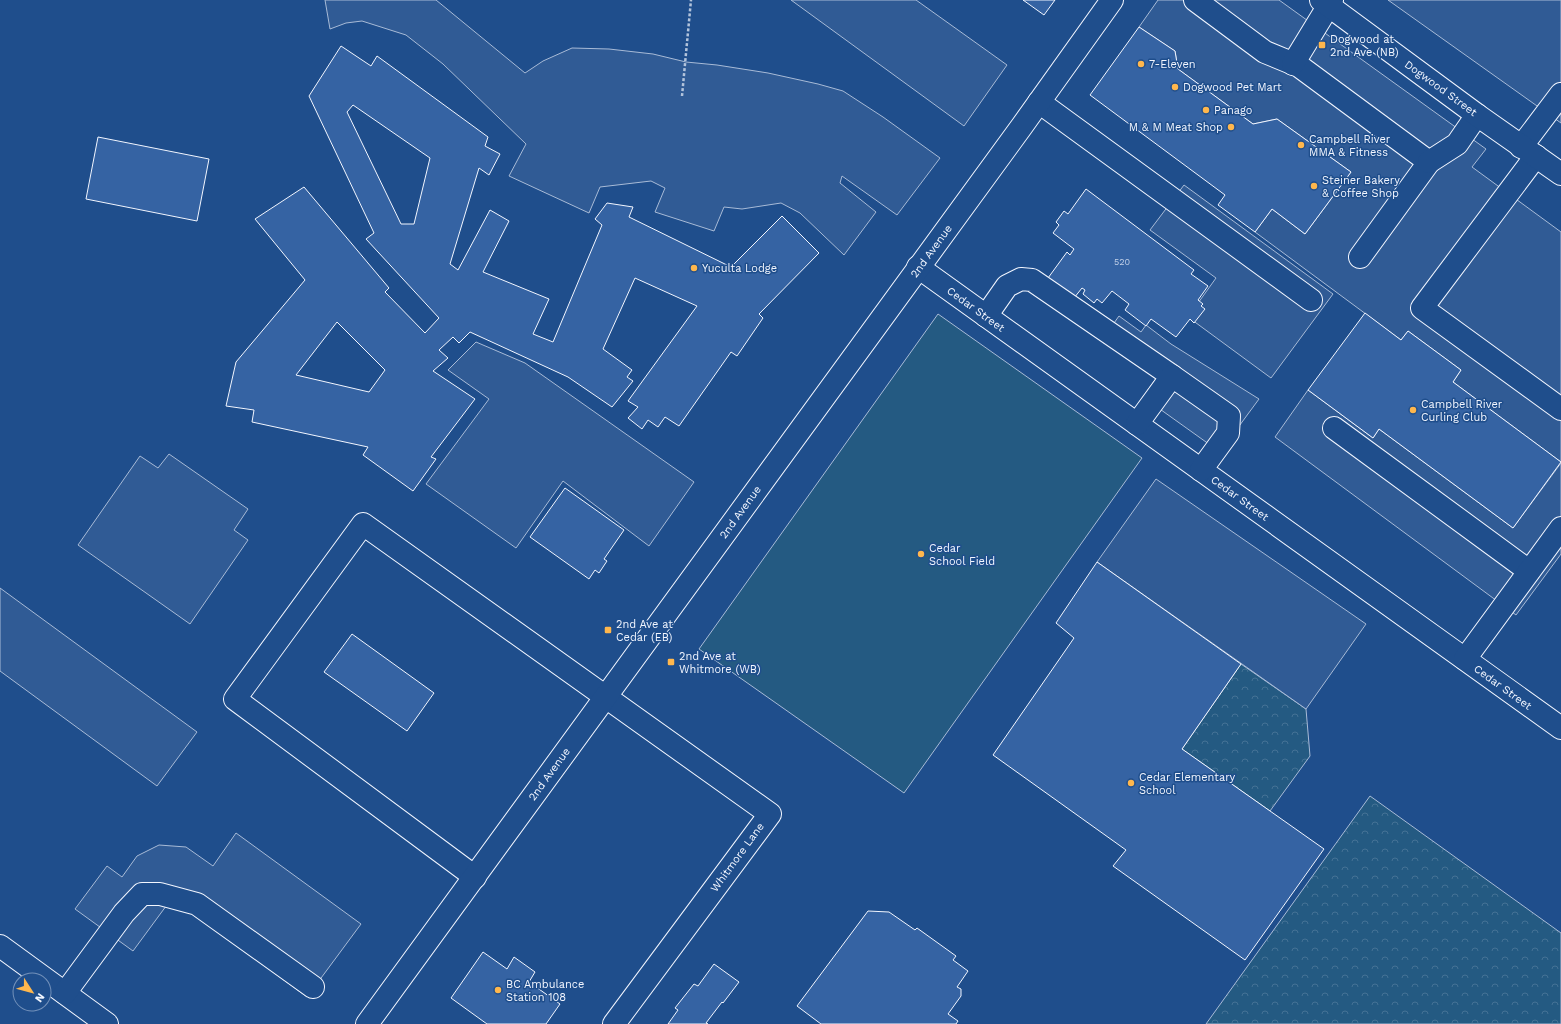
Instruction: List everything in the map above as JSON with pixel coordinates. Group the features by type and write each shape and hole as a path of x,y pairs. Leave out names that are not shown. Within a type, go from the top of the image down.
{"street":[{"name":"2nd Avenue","path":"367,1024 1112,0"},
{"path":"1195,0 1265,52 1299,66 1429,162"},
{"path":"1293,64 1327,2"},
{"name":"Dogwood Street","path":"1327,2 1477,115 1561,174"},
{"path":"1561,94 1528,151 1422,308 1561,409"},
{"path":"1039,102 1311,300"},
{"path":"1360,257 1429,162 1457,144 1477,115"},
{"name":"Cedar Street","path":"918,267 1561,728"},
{"path":"986,316 1007,286 1021,279 1032,280 1229,416 1228,433 1201,470"},
{"path":"1137,424 1172,376"},
{"path":"1334,428 1530,571"},
{"path":"475,877 235,699 240,692 363,524 606,697"},
{"path":"1465,659 1561,528"},
{"name":"Whitmore Lane","path":"606,697 770,814 614,1024"},
{"path":"65,993 124,913 142,894 160,894 197,904 313,987"},
{"path":"0,946 107,1024"}],"path":[{"path":"682,96 692,0"}],"green space":[{"name":"Cedar School Field","path":"938,314 1142,458 904,793 699,649"},
{"path":"1241,664 1306,709 1310,756 1270,811 1182,749"},
{"path":"1370,796 1561,933 1561,1024 1206,1024"}],"shaded area":[{"path":"325,0 436,0 525,73 543,61 572,48 609,49 653,54 686,62 768,73 818,84 843,91 883,117 940,158 897,215 842,176 840,183 876,212 844,255 800,213 781,203 742,209 724,207 714,231 655,212 665,188 651,181 600,187 589,213 509,176 526,144 443,64 406,35 362,21 346,23 330,29"},
{"path":"791,0 916,0 1007,65 964,126"},
{"path":"1158,0 1279,0 1486,149 1472,167 1561,232 1561,462 1453,382 1461,370 1408,331 1401,340 1255,232 1272,209 1305,234 1351,172 1277,119 1253,124 1178,69 1175,51 1139,27"},
{"path":"1388,0 1561,0 1561,123"},
{"path":"1184,185 1333,294 1271,378 1188,317 1216,278 1150,230"},
{"path":"1119,316 1141,332 1146,325 1171,344 1259,399 1220,452 1143,397 1159,374 1109,330"},
{"path":"476,342 525,363 694,482 649,546 563,481 516,548 426,484 489,399 448,370"},
{"path":"1308,390 1373,438 1379,429 1513,528 1561,463 1561,554 1516,615 1275,437"},
{"path":"169,454 248,509 234,530 248,540 190,624 78,545 140,456 158,468"},
{"path":"1156,479 1366,624 1306,709 1097,562"},
{"path":"0,588 197,732 157,786 0,671"},
{"path":"236,833 361,924 307,997 172,898 133,951 75,909 107,866 122,877 137,856 159,845 186,847 213,866"}],"building":[{"path":"1023,0 1055,0 1044,15"},
{"path":"1139,27 1175,51 1178,69 1253,124 1277,119 1351,172 1305,234 1272,209 1255,232 1218,205 1225,195 1090,95"},
{"name":"Yuculta Lodge","path":"341,46 371,66 377,56 488,137 485,146 500,154 489,175 479,168 450,264 458,270 490,210 509,221 483,272 549,299 533,334 553,342 602,225 595,219 607,203 633,207 629,217 731,267 782,216 819,253 759,314 763,318 737,356 731,352 679,426 665,417 658,427 648,420 642,429 628,418 638,407 628,401 697,306 635,278 603,349 632,370 627,377 633,381 612,407 568,377 470,332 459,343 453,337 439,350 448,358 433,371 475,399 431,457 436,459 413,491 363,455 368,447 252,422 254,410 226,406 236,362 305,280 255,219 304,187 389,288 385,292 425,333 439,318 366,239 374,233 309,96","holes":["353,105 430,158 414,224 401,224 347,112","337,322 385,370 369,392 296,375"]},
{"path":"98,137 209,159 197,221 86,199"},
{"path":"1086,189 1194,270 1191,274 1208,286 1198,300 1203,304 1201,306 1205,309 1194,323 1190,319 1176,337 1151,319 1146,326 1125,310 1129,304 1112,291 1102,303 1097,299 1094,303 1083,294 1085,290 1082,288 1074,298 1048,278 1067,252 1070,255 1074,249 1053,233 1059,225 1056,222 1064,211 1068,214"},
{"name":"Campbell River Curling Club","path":"1365,313 1401,340 1408,331 1461,370 1453,382 1561,462 1513,528 1379,429 1373,438 1308,390"},
{"path":"565,488 624,530 604,559 607,561 599,573 595,570 589,579 530,537"},
{"name":"Cedar Elementary School","path":"1097,562 1241,664 1182,749 1324,849 1245,960 1113,866 1126,850 993,755 1074,638 1056,623"},
{"path":"352,634 434,693 407,731 324,672"},
{"path":"868,911 889,912 915,930 917,928 956,956 953,960 968,971 957,987 961,989 961,996 948,1014 958,1021 956,1024 821,1024 797,1006"},
{"name":"BC Ambulance Station 108","path":"483,952 507,969 514,957 535,972 529,982 560,1004 546,1024 487,1024 451,998"},
{"path":"714,964 739,982 706,1023 708,1024 668,1024 678,1010 675,1008 694,984 698,986"}],"place":[{"name":"Dogwood at 2nd Ave (NB)","path":"1322,45"},
{"name":"7-Eleven","path":"1141,64"},
{"name":"Dogwood Pet Mart","path":"1175,87"},
{"name":"Panago","path":"1206,110"},
{"name":"M & M Meat Shop","path":"1231,127"},
{"name":"Campbell River MMA & Fitness","path":"1301,145"},
{"name":"Steiner Bakery & Coffee Shop","path":"1314,186"},
{"name":"Yuculta Lodge","path":"694,268"},
{"name":"Campbell River Curling Club","path":"1413,410"},
{"name":"Cedar School Field","path":"921,554"},
{"name":"2nd Ave at Cedar (EB)","path":"608,630"},
{"name":"2nd Ave at Whitmore (WB)","path":"671,662"},
{"name":"Cedar Elementary School","path":"1131,783"},
{"name":"BC Ambulance Station 108","path":"498,990"}]}
